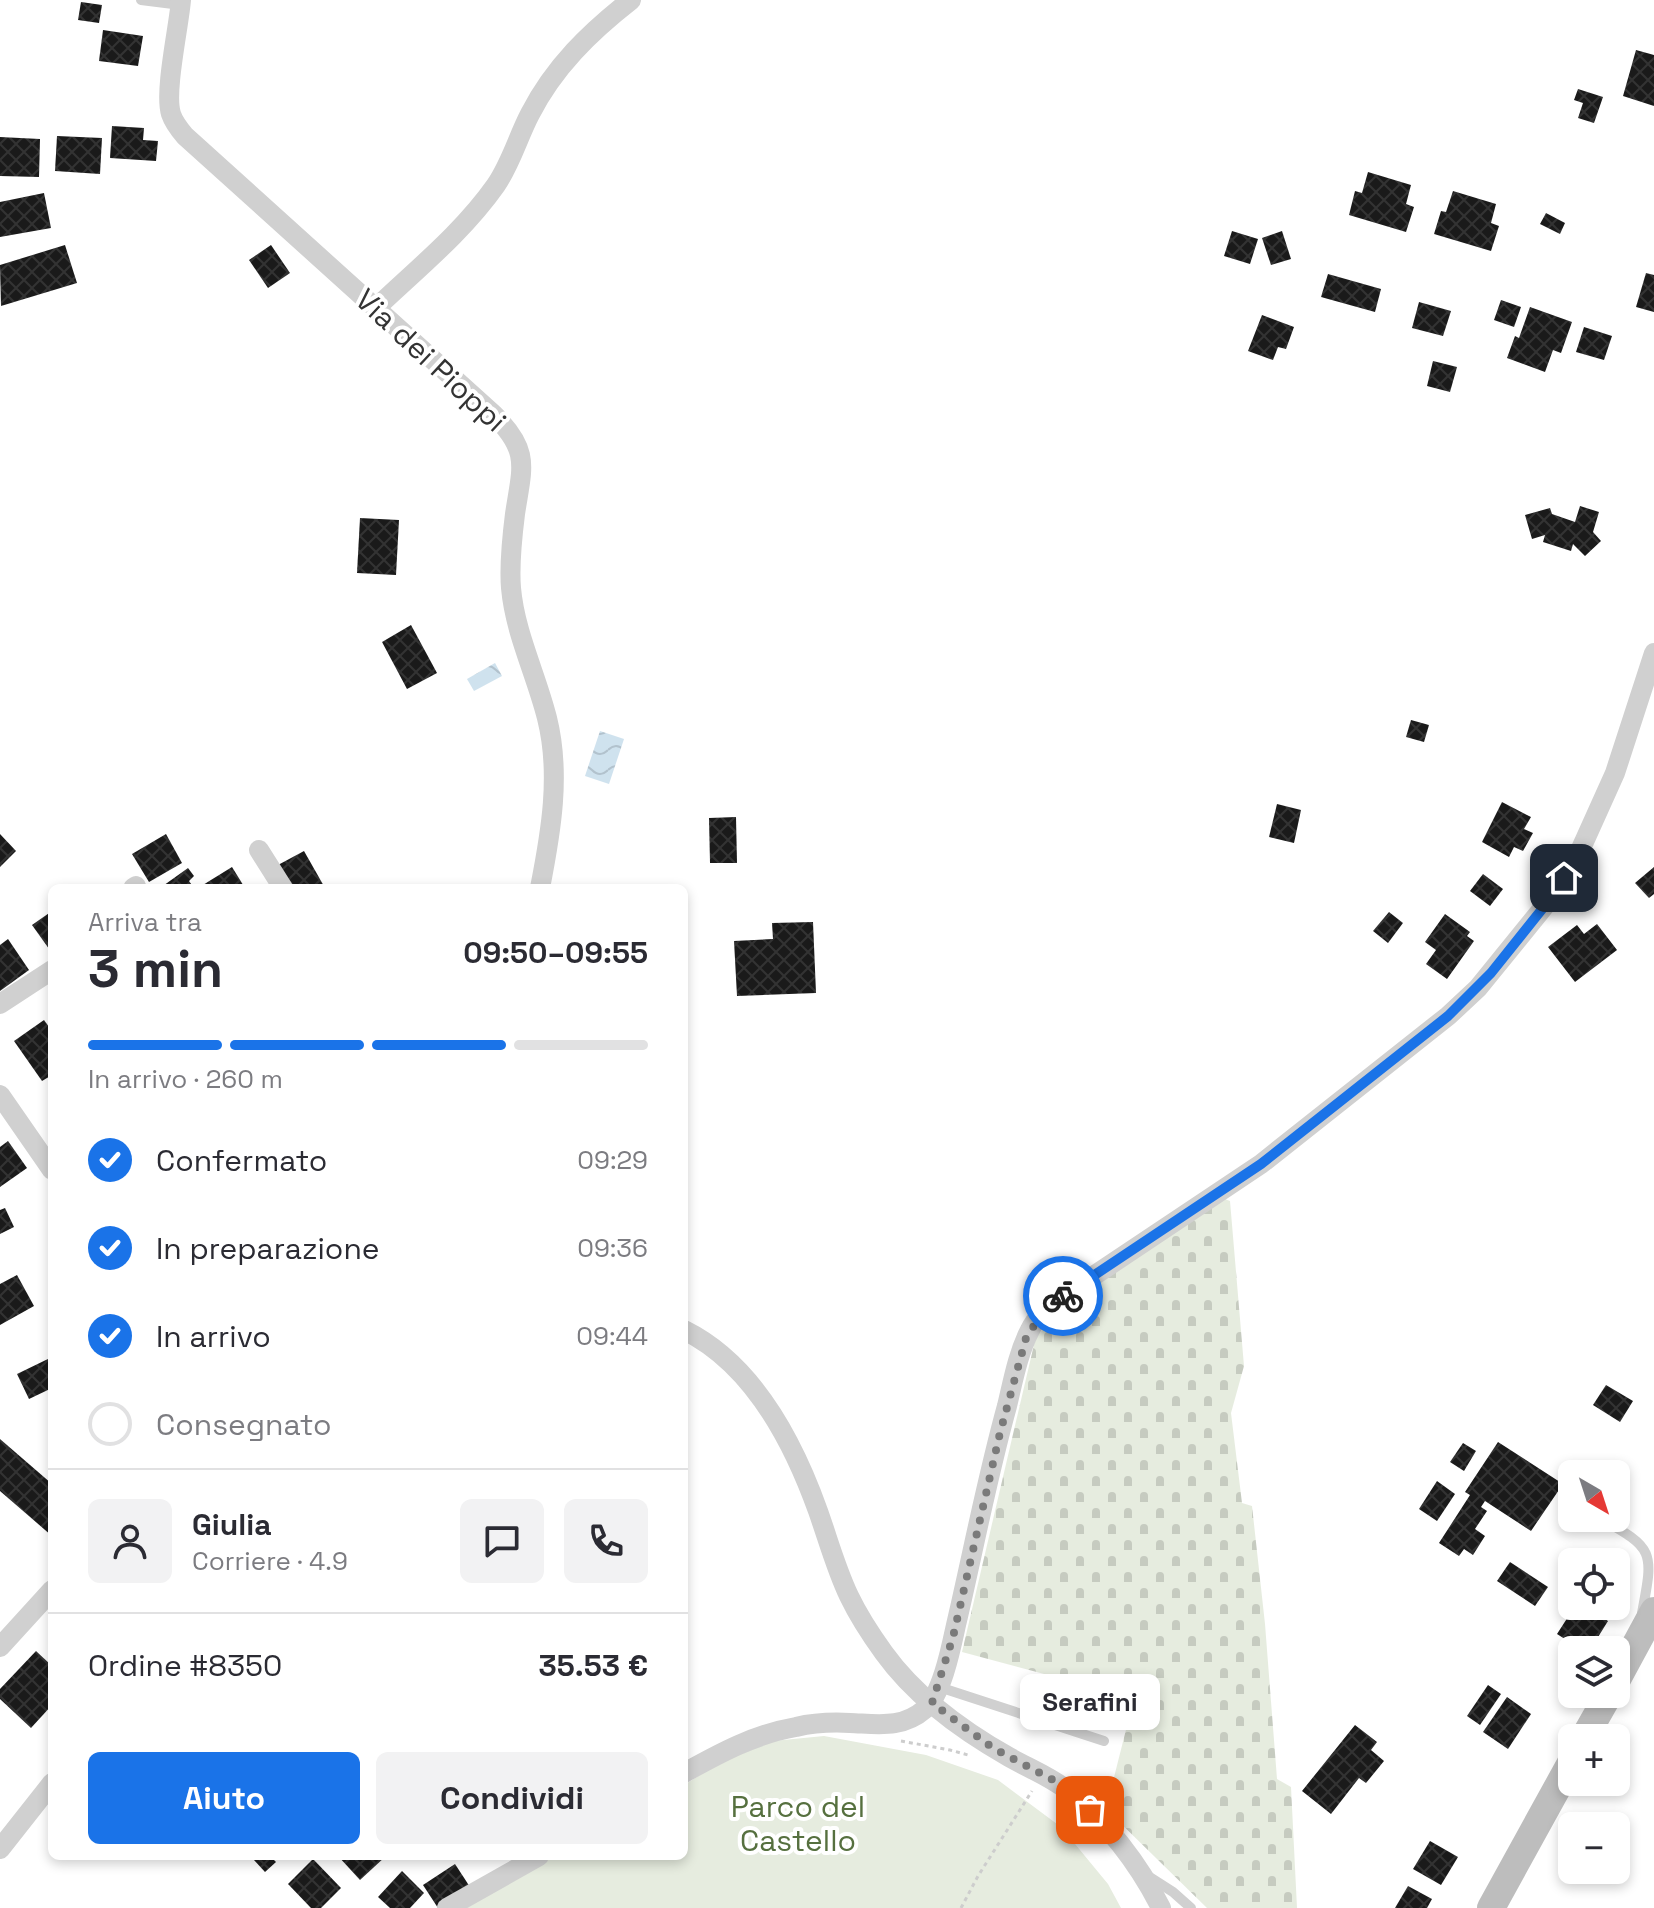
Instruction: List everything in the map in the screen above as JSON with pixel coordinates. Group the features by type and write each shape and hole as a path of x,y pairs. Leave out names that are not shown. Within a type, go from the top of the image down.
{"main road":[{"path":"1631,1654 1654,1611"},
{"path":"1491,1908 1558,1786"}],"street":[{"path":"376,308 448,240 487,197 507,167 529,115 548,82 586,38 631,0"},
{"name":"Via dei Pioppi","path":"181,3 169,102 174,120 185,136 499,420 519,449 522,476 514,521 511,589 520,633 547,717 554,779 541,884"},
{"path":"688,1771 742,1742 776,1731 811,1724 899,1724 915,1717 935,1695 953,1637 1004,1416 1026,1338 1036,1320 1059,1299 1261,1164 1448,1016 1478,988 1547,903 1577,857 1615,773 1654,653"},
{"path":"259,850 280,884"},
{"path":"0,1004 48,973"},
{"path":"0,1095 48,1164"},
{"path":"688,1332 725,1358 766,1406 807,1484 856,1610 900,1674 916,1691 935,1695 993,1748 1066,1790 1090,1810 1139,1871 1161,1908"},
{"path":"0,1647 48,1594"},
{"path":"0,1849 48,1788"},
{"path":"447,1908 532,1860"}],"lane":[{"path":"141,0 181,3"},
{"path":"1624,1532 1638,1540 1651,1562 1651,1577 1631,1654"},
{"path":"935,1695 1104,1741"},
{"path":"1139,1871 1173,1892 1191,1908"}],"path":[{"path":"901,1741 978,1758"},
{"path":"961,1908 1042,1775"}],"green space":[{"path":"1222,1198 1230,1201 1244,1366 1231,1413 1242,1503 1252,1506 1277,1779 1291,1787 1297,1908 1207,1908 1106,1809 1134,1698 962,1652 1036,1336 1081,1296"},
{"name":"Parco del Castello","path":"824,1736 926,1755 998,1780 1061,1827 1108,1884 1121,1908 462,1908 545,1860 688,1860 688,1783 726,1759 773,1741"}],"water":[{"path":"495,663 502,676 474,691 467,679"},
{"path":"600,731 624,739 609,784 585,776"}],"building":[{"path":"81,2 102,5 99,23 78,20"},
{"path":"103,30 143,36 138,66 99,61"},
{"path":"1636,50 1654,55 1654,106 1623,96"},
{"path":"1578,89 1603,97 1594,123 1578,118 1583,103 1574,100"},
{"path":"112,126 144,128 143,140 158,141 156,161 110,158"},
{"path":"57,136 102,138 100,174 55,171"},
{"path":"0,137 40,139 39,177 0,176"},
{"path":"1368,172 1411,185 1406,204 1414,207 1406,232 1349,215 1355,191 1362,193"},
{"path":"1453,191 1496,204 1491,223 1499,226 1491,251 1434,234 1441,211 1446,212"},
{"path":"44,193 51,228 0,237 0,202"},
{"path":"1546,213 1565,223 1560,234 1540,224"},
{"path":"1232,231 1258,239 1250,264 1224,256"},
{"path":"1282,231 1291,259 1271,265 1262,238"},
{"path":"65,245 77,283 1,306 0,265"},
{"path":"271,245 290,273 268,288 249,260"},
{"path":"1646,273 1654,275 1654,312 1636,307"},
{"path":"1328,274 1381,289 1375,312 1321,297"},
{"path":"1501,300 1521,307 1514,327 1494,320"},
{"path":"1419,302 1451,311 1443,336 1412,328"},
{"path":"1530,307 1572,322 1561,353 1553,350 1545,372 1507,358 1515,336 1519,338"},
{"path":"1262,315 1294,327 1286,349 1278,347 1273,360 1248,351"},
{"path":"1584,327 1612,336 1604,360 1576,352"},
{"path":"1433,361 1457,367 1450,392 1427,386"},
{"path":"1580,506 1599,512 1593,532 1601,541 1585,556 1573,544 1571,551 1543,542 1545,535 1532,539 1525,515 1550,508 1552,514 1575,522"},
{"path":"360,518 399,520 396,575 357,573"},
{"path":"411,625 437,673 407,689 382,642"},
{"path":"1411,720 1429,725 1424,742 1406,737"},
{"path":"1502,802 1531,817 1524,829 1533,833 1523,851 1514,847 1509,857 1482,842"},
{"path":"1277,804 1301,810 1294,843 1269,837"},
{"path":"736,817 737,863 710,863 709,818"},
{"path":"0,834 16,851 0,867"},
{"path":"166,834 182,863 149,882 132,854"},
{"path":"304,851 323,884 289,884 278,865"},
{"path":"232,867 243,884 204,884"},
{"path":"1654,867 1654,894 1649,898 1635,883"},
{"path":"188,868 194,876 189,881 191,884 166,884"},
{"path":"1483,874 1503,889 1490,906 1470,891"},
{"path":"1389,912 1403,923 1388,943 1373,931"},
{"path":"48,914 48,947 32,925"},
{"path":"1445,914 1470,932 1467,936 1474,941 1447,979 1426,964 1436,950 1425,942"},
{"path":"813,922 816,993 737,996 734,941 773,939 772,923"},
{"path":"1597,924 1617,950 1575,982 1548,947 1577,925 1584,934"},
{"path":"8,939 29,970 0,991 0,945"},
{"path":"44,1020 48,1026 48,1077 42,1081 14,1041"},
{"path":"8,1141 27,1168 0,1187 0,1147"},
{"path":"5,1208 14,1227 0,1234 0,1210"},
{"path":"17,1275 34,1306 0,1325 0,1284"},
{"path":"48,1359 48,1390 29,1399 17,1374"},
{"path":"1606,1385 1633,1401 1620,1422 1593,1405"},
{"path":"0,1439 48,1481 48,1533 0,1491"},
{"path":"1498,1442 1558,1481 1558,1491 1531,1531 1485,1501 1481,1507 1487,1511 1475,1529 1485,1536 1473,1555 1464,1549 1459,1556 1439,1543 1470,1495 1465,1492"},
{"path":"1463,1443 1476,1451 1464,1471 1450,1462"},
{"path":"1437,1481 1455,1494 1437,1521 1419,1509"},
{"path":"1510,1562 1548,1587 1535,1606 1497,1581"},
{"path":"1566,1620 1608,1621 1599,1636 1557,1634"},
{"path":"36,1651 48,1662 48,1709 31,1728 0,1699 0,1689"},
{"path":"1488,1685 1501,1694 1480,1725 1467,1716"},
{"path":"1507,1697 1531,1714 1508,1749 1483,1732"},
{"path":"1355,1725 1377,1742 1371,1750 1384,1761 1366,1783 1359,1778 1331,1814 1302,1791"},
{"path":"1430,1841 1458,1857 1441,1885 1413,1869"},
{"path":"254,1860 276,1862 265,1872"},
{"path":"314,1860 341,1888 321,1908 311,1908 288,1884"},
{"path":"342,1860 382,1860 360,1880"},
{"path":"455,1864 470,1887 438,1908 423,1885"},
{"path":"402,1871 424,1893 410,1908 390,1908 378,1897"},
{"path":"1408,1886 1432,1899 1427,1908 1395,1908"}],"way so far":[{"path":"1063,1296 1041,1315 1026,1338 1000,1433 953,1637 932,1703 993,1748 1053,1780 1090,1810"}],"place":[{"name":"Serafini","path":"1090,1810"}],"route":[{"path":"1063,1296 1261,1164 1448,1016 1491,973 1564,878"}]}
